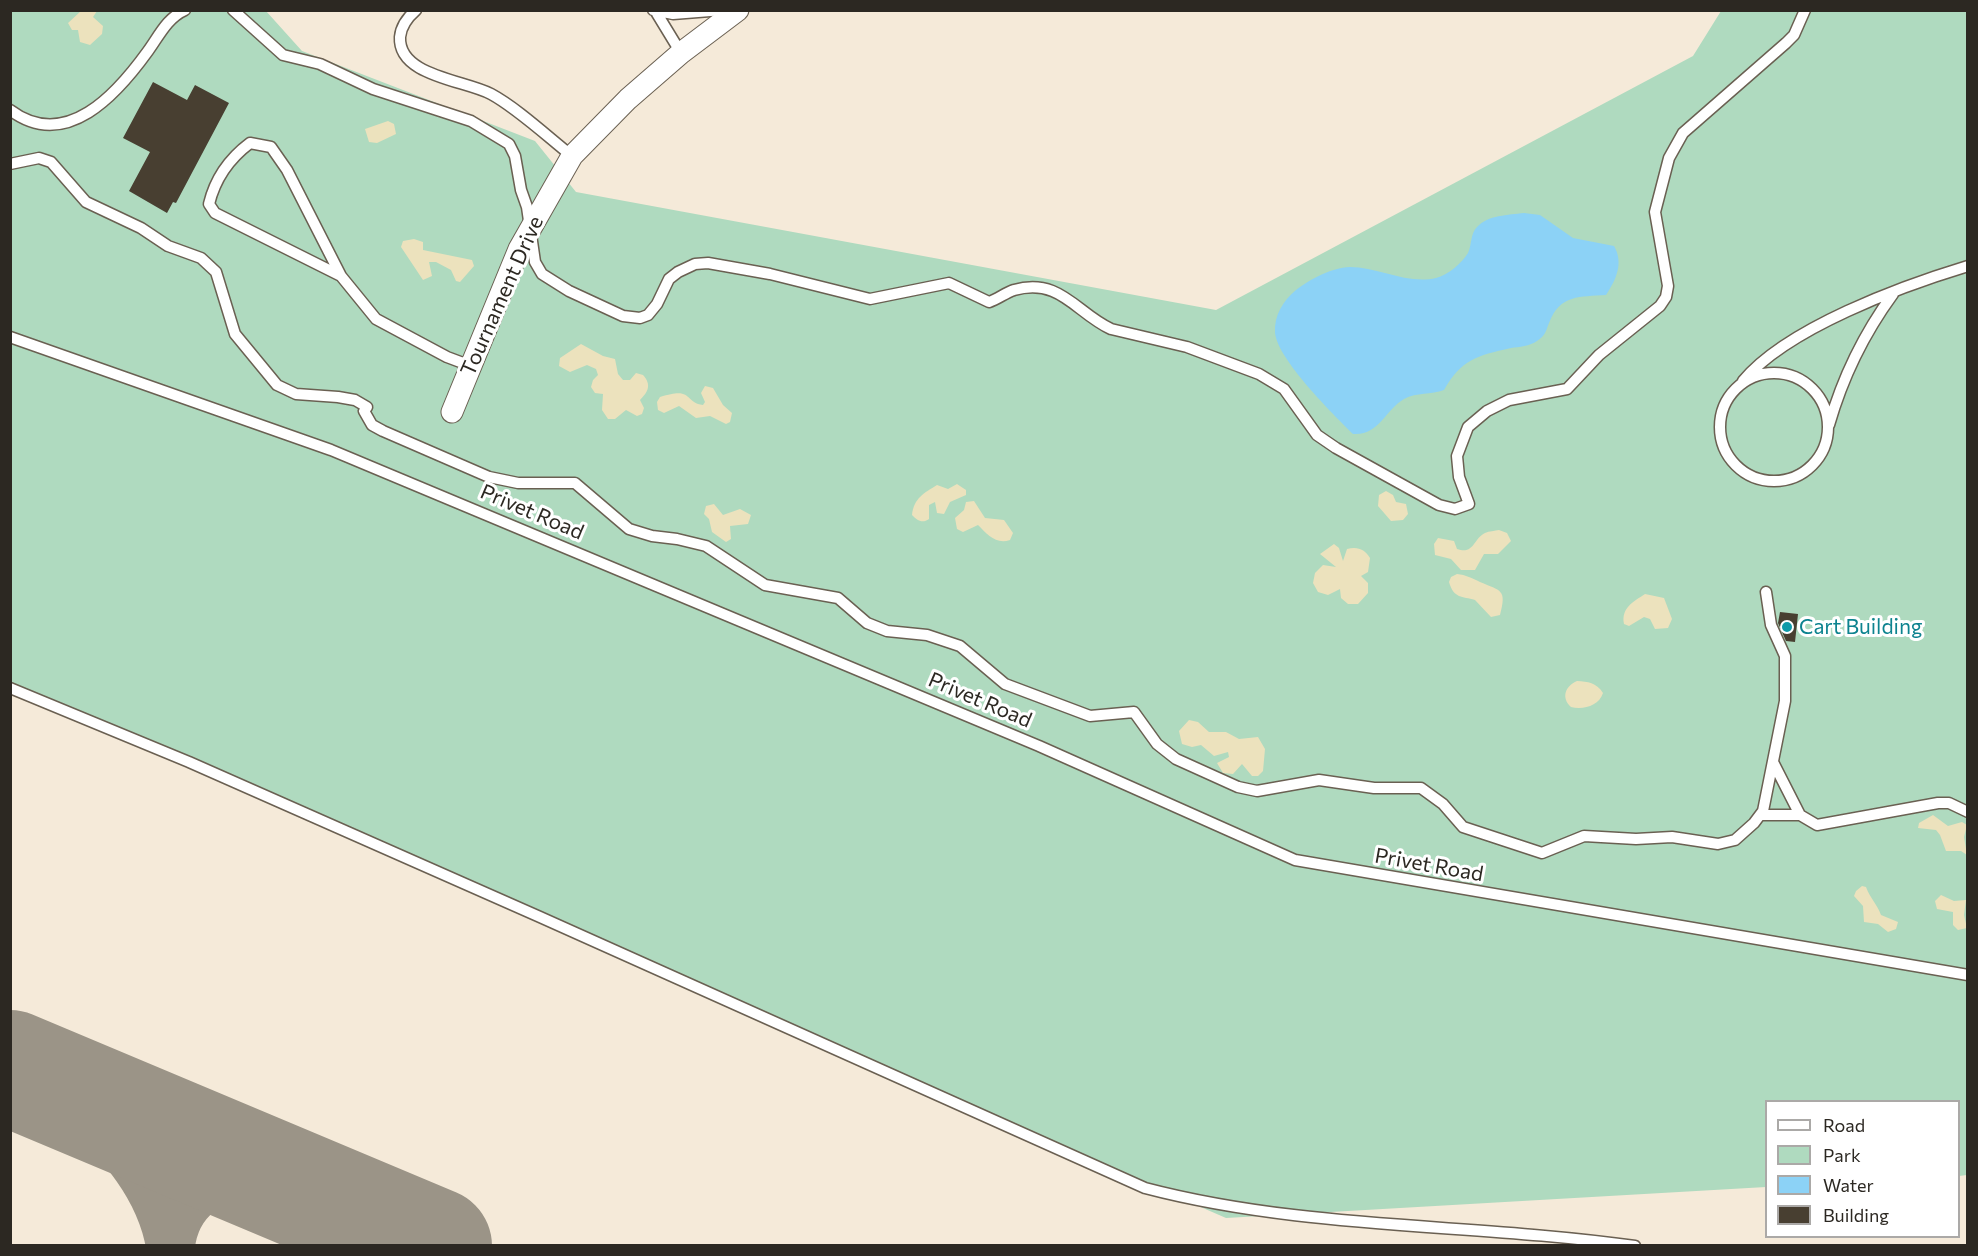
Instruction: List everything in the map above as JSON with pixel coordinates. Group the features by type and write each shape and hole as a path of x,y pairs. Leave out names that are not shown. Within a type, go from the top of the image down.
{"street":[{"name":"Tournament Drive","path":"452,412 530,230 572,156 628,99 681,53 738,10"}],"lane":[{"path":"10,110 27,121 45,125 59,125 75,121 120,86 170,20 185,10"},
{"path":"233,10 283,55 320,64 373,89 471,120 498,135 509,144 515,156 535,262 542,274 575,294 632,318 640,318 653,311 669,279 678,272 685,267 708,263 770,274 870,299 949,283 989,302 1014,290 1045,288 1071,300 1100,324 1187,348 1259,374 1284,389 1310,426 1327,442 1418,495 1455,509 1469,504 1459,477 1457,456 1463,436 1476,419 1509,400 1567,389 1599,355 1660,306 1666,297 1668,286 1655,212 1675,145 1683,134 1794,35 1805,10"},
{"path":"416,10 405,22 400,34 400,46 406,59 417,67 491,94 572,156"},
{"path":"655,11 673,14 723,10"},
{"path":"655,11 681,53"},
{"path":"341,276 215,213 209,204 211,195 233,156 250,143 271,147 287,170 341,276 376,319 447,357 471,366"},
{"path":"10,164 39,158 51,162 77,193 96,208 141,228 168,246 209,264 216,272 236,334 277,385 296,394 355,400 368,407 364,411 372,425 489,477 518,483 575,483 629,529 652,536 677,538 706,546 765,585 838,598 867,623 887,631 927,635 960,646 1005,684 1090,716 1134,712 1157,744 1176,759 1238,787 1257,792 1319,780 1374,788 1421,788 1443,804 1462,827 1542,853 1584,836 1636,839 1672,837 1718,844 1735,840 1763,811 1785,701 1785,656 1771,625 1766,592"},
{"path":"1893,294 1863,337 1840,389 1826,444 1818,460 1804,473 1789,480 1771,482 1755,478 1734,462 1722,440 1720,423 1725,406 1734,392 1768,356 1808,332 1893,294 1968,266"},
{"name":"Privet Road","path":"10,337 331,450 1040,746 1295,860 1968,975"},
{"path":"1734,392 1747,381 1765,374 1783,374 1801,380 1815,392 1825,407 1829,425"},
{"path":"10,688 420,864 889,1071 1081,1161 1145,1188 1193,1201 1345,1222 1562,1235 1635,1245"},
{"path":"1772,761 1800,815"},
{"path":"1760,815 1800,815 1817,825 1938,803 1949,803 1968,812"}],"green space":[{"path":"10,11 266,11 302,51 535,141 576,192 1216,310 1693,56 1721,11 1967,11 1967,1175 1960,1176 1960,1100 1765,1100 1765,1187 1226,1218 11,690"}],"sand":[{"path":"81,11 97,11 93,17 103,26 102,34 90,45 80,42 78,30 72,30 68,23"},
{"path":"388,121 394,124 396,134 377,143 369,142 365,129"},
{"path":"414,239 423,242 423,250 472,260 474,266 460,282 456,281 451,270 436,262 429,262 432,276 423,280 401,247 403,241"},
{"path":"581,344 603,356 615,359 618,374 623,380 630,380 636,373 643,375 648,385 647,391 640,400 644,408 642,414 637,416 626,410 615,419 608,419 602,410 603,394 595,393 591,387 598,375 596,369 587,365 570,372 559,366 560,358"},
{"path":"705,386 713,388 723,405 732,413 730,422 726,424 710,416 696,418 679,406 664,413 658,410 657,402 660,397 678,393 703,405 705,402 701,393"},
{"path":"957,484 966,490 966,495 950,502 944,514 937,513 935,502 929,505 929,519 920,521 912,515 917,500 928,491 937,485 948,489"},
{"path":"1386,491 1393,495 1396,502 1406,504 1408,514 1403,520 1391,521 1378,506 1379,495"},
{"path":"974,501 985,518 1004,520 1013,533 1010,540 996,540 978,525 963,532 957,529 955,518 964,510 966,502"},
{"path":"714,504 723,515 740,509 751,515 748,524 730,526 731,539 726,542 712,532 709,519 704,514 706,506"},
{"path":"1499,530 1507,533 1511,541 1498,554 1484,554 1475,570 1461,570 1451,559 1435,555 1434,544 1438,538 1454,541 1457,549 1467,550 1485,533"},
{"path":"1334,544 1339,548 1343,561 1347,549 1351,548 1363,550 1370,558 1368,572 1361,576 1368,583 1368,593 1358,604 1348,604 1341,598 1340,589 1328,595 1318,592 1313,583 1315,573 1323,565 1336,567 1320,554"},
{"path":"1457,574 1472,578 1500,592 1503,600 1500,615 1491,617 1475,600 1456,594 1449,582 1451,577"},
{"path":"1645,594 1664,598 1672,619 1668,628 1655,629 1650,619 1644,617 1629,626 1624,624 1626,610"},
{"path":"1577,681 1588,682 1598,687 1603,693 1598,701 1590,706 1571,707 1565,696 1567,689"},
{"path":"1189,720 1198,722 1209,732 1226,732 1239,739 1258,737 1265,749 1263,771 1258,776 1252,776 1242,764 1233,774 1223,773 1217,763 1229,757 1228,752 1214,756 1201,745 1192,747 1182,744 1179,731"},
{"path":"1933,815 1948,826 1962,822 1967,825 1964,837 1967,855 1961,851 1946,851 1936,830 1918,828 1919,823"},
{"path":"1862,886 1866,887 1881,915 1898,922 1896,929 1888,932 1878,924 1864,922 1863,906 1854,896"},
{"path":"1941,895 1954,901 1966,900 1964,915 1967,928 1958,930 1953,925 1953,912 1937,909 1935,901"}],"water":[{"path":"1524,213 1540,215 1573,238 1614,246 1617,252 1618,271 1606,295 1579,297 1565,302 1559,307 1545,333 1537,341 1471,360 1457,371 1444,390 1404,399 1376,427 1362,434 1353,434 1296,372 1278,344 1275,333 1276,320 1287,299 1314,278 1350,267 1404,278 1425,280 1436,278 1454,268 1465,257 1473,233 1482,223 1499,216"}],"building":[{"path":"153,82 187,100 195,85 229,103 176,203 173,202 167,213 129,191 150,152 123,138"},
{"name":"Cart Building","path":"1780,612 1798,614 1795,642 1786,641 1778,623"}],"taxiway":[{"path":"69,1093 117,1144 144,1181 155,1201 169,1246"},
{"path":"172,1246 181,1216 199,1194 224,1179 253,1170"}],"runway":[{"path":"10,1068 434,1246"}],"place":[{"name":"Cart Building","path":"1787,627"}]}
